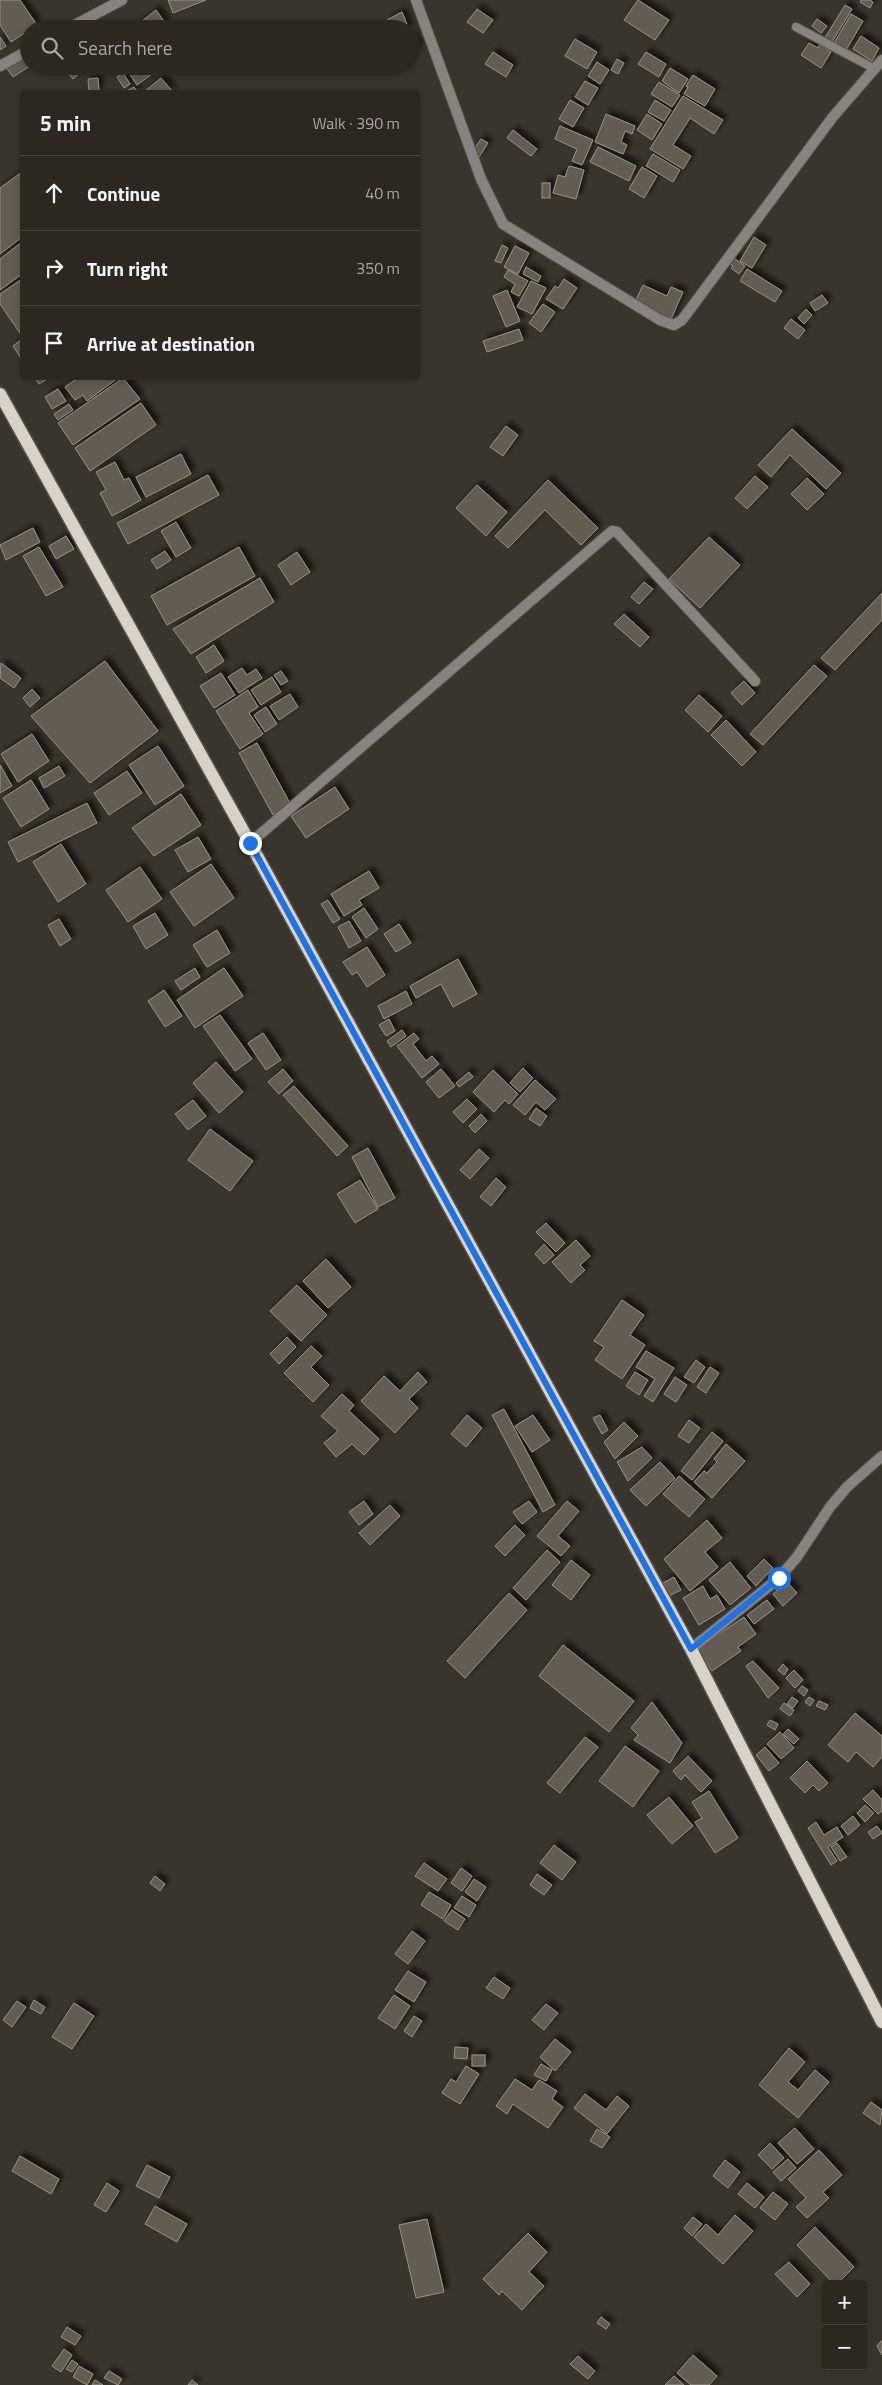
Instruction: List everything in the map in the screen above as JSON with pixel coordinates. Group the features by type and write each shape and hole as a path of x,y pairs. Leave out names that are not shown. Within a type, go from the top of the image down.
{"main road":[{"path":"0,394 250,843 691,1649 882,2022"}],"street":[{"path":"84,20 122,0"},
{"path":"416,0 480,179 503,224 660,320 674,325 682,320 832,118 882,60"},
{"path":"0,66 20,55"},
{"path":"250,843 612,531 617,532 755,681"},
{"path":"691,1649 779,1578 797,1557 830,1508 847,1488 882,1456"}],"lane":[{"path":"796,27 875,69"}],"building":[{"path":"0,0 20,0 34,20 20,20 20,36 11,42 0,25"},
{"path":"168,0 206,0 173,13"},
{"path":"638,0 669,20 655,40 624,20"},
{"path":"861,0 873,2 870,8 860,2"},
{"path":"845,5 852,9 832,42 825,38"},
{"path":"477,9 493,20 483,33 467,22"},
{"path":"156,10 163,20 143,20"},
{"path":"402,12 405,20 387,20"},
{"path":"851,14 863,21 845,52 833,45"},
{"path":"817,19 827,26 821,33 812,26"},
{"path":"861,36 879,48 872,61 853,49"},
{"path":"0,37 6,46 0,50"},
{"path":"575,39 597,52 587,69 565,56"},
{"path":"809,43 818,48 820,44 831,52 821,68 801,55"},
{"path":"493,52 513,65 506,77 485,64"},
{"path":"646,52 666,64 659,77 638,64"},
{"path":"20,58 20,72 13,77 6,67"},
{"path":"617,59 624,63 618,74 611,70"},
{"path":"597,62 609,70 600,84 588,76"},
{"path":"670,68 688,79 679,93 662,81"},
{"path":"70,75 78,75 73,79"},
{"path":"124,75 130,84 124,88 117,77"},
{"path":"130,75 151,75 137,85"},
{"path":"693,75 715,89 705,106 684,94 688,87 686,86"},
{"path":"98,78 99,90 89,90 88,79"},
{"path":"161,78 171,90 146,90"},
{"path":"585,81 598,88 588,105 575,97"},
{"path":"659,82 680,95 672,107 651,94"},
{"path":"683,96 723,120 714,134 690,118 673,145 691,156 683,169 650,149"},
{"path":"570,100 584,108 573,127 559,119"},
{"path":"655,100 671,110 664,121 648,112"},
{"path":"606,114 635,126 632,134 625,131 621,142 627,145 623,154 595,142"},
{"path":"647,114 662,124 652,140 637,130"},
{"path":"560,126 593,140 582,165 572,161 577,149 555,139"},
{"path":"513,130 537,149 531,156 507,138"},
{"path":"481,139 488,143 479,157 472,152"},
{"path":"598,147 636,166 629,181 590,162"},
{"path":"653,154 680,170 673,182 646,166"},
{"path":"569,166 584,170 576,199 553,193 558,175 565,177"},
{"path":"642,167 657,176 644,198 629,189"},
{"path":"20,173 20,239 0,254 0,188"},
{"path":"542,183 550,183 550,198 542,198"},
{"path":"754,237 766,245 752,268 740,261"},
{"path":"20,244 20,275 0,290 0,259"},
{"path":"502,245 508,248 501,263 495,261"},
{"path":"515,246 529,253 518,274 504,267"},
{"path":"731,256 745,266 739,274 727,262"},
{"path":"526,267 541,276 538,282 523,274"},
{"path":"747,269 782,291 775,302 740,281"},
{"path":"508,270 528,281 519,296 511,292 515,284 504,277"},
{"path":"564,279 577,288 563,309 546,299 555,286 558,288"},
{"path":"20,280 20,333 0,304 0,294"},
{"path":"531,281 546,288 532,314 517,307"},
{"path":"643,285 667,296 671,287 683,292 671,319 635,302"},
{"path":"507,290 520,321 506,327 493,296"},
{"path":"822,295 828,303 815,311 810,303"},
{"path":"543,304 555,312 541,332 529,323"},
{"path":"806,309 812,315 804,324 798,318"},
{"path":"791,319 805,330 798,339 784,328"},
{"path":"519,329 523,340 487,352 483,341"},
{"path":"20,341 20,357 13,346"},
{"path":"36,380 46,380 39,384"},
{"path":"75,380 115,380 87,401 83,395 75,400 65,387"},
{"path":"120,380 125,380 140,399 73,445 58,423"},
{"path":"58,389 66,401 52,409 45,397"},
{"path":"141,403 156,425 90,471 75,448"},
{"path":"69,404 73,410 58,420 54,414"},
{"path":"506,426 518,435 503,456 490,447"},
{"path":"792,429 841,473 826,489 790,455 771,477 758,465"},
{"path":"181,454 191,474 146,497 136,477"},
{"path":"115,462 124,480 129,478 141,500 112,516 100,493 106,490 96,472"},
{"path":"208,475 219,495 128,544 117,523"},
{"path":"755,476 768,487 747,509 735,498"},
{"path":"807,478 824,494 807,510 791,494"},
{"path":"548,480 598,528 581,545 545,510 508,548 495,536"},
{"path":"477,485 507,512 486,536 456,508"},
{"path":"176,522 191,548 176,557 161,531"},
{"path":"33,528 40,542 6,560 0,545"},
{"path":"66,536 74,549 56,559 49,546"},
{"path":"709,537 740,565 700,608 669,579"},
{"path":"39,547 63,587 46,596 23,556"},
{"path":"239,547 255,576 167,625 151,596"},
{"path":"165,551 171,560 157,569 151,560"},
{"path":"297,552 310,572 291,585 278,565"},
{"path":"260,578 274,602 191,654 173,629"},
{"path":"644,582 653,589 639,604 631,597"},
{"path":"882,593 882,620 835,670 821,658"},
{"path":"624,614 649,637 640,647 614,624"},
{"path":"214,645 224,661 206,673 196,657"},
{"path":"105,661 158,731 90,783 31,716"},
{"path":"1,663 21,678 14,688 0,678"},
{"path":"814,665 827,676 763,745 750,734"},
{"path":"242,668 247,675 256,669 262,678 239,693 228,677"},
{"path":"281,671 288,681 281,685 274,675"},
{"path":"221,673 235,695 214,708 200,686"},
{"path":"272,677 281,692 261,705 251,690"},
{"path":"744,681 755,693 742,705 731,693"},
{"path":"32,689 40,698 30,707 23,698"},
{"path":"248,690 258,707 249,713 263,734 240,749 216,711"},
{"path":"290,694 298,707 279,720 270,706"},
{"path":"699,695 722,716 708,732 685,710"},
{"path":"266,707 277,724 265,732 254,715"},
{"path":"726,720 756,752 742,766 711,735"},
{"path":"32,734 49,761 18,782 1,754"},
{"path":"257,743 291,805 273,815 239,753"},
{"path":"158,746 184,786 155,805 129,765"},
{"path":"0,765 12,786 0,793"},
{"path":"59,766 65,776 44,788 39,778"},
{"path":"127,771 142,793 109,815 94,793"},
{"path":"31,780 49,809 21,827 3,798"},
{"path":"335,787 349,809 306,838 291,816"},
{"path":"181,794 201,825 154,856 132,828"},
{"path":"87,803 97,823 18,862 8,842"},
{"path":"198,837 211,859 188,872 175,850"},
{"path":"61,844 86,884 58,902 33,862"},
{"path":"211,864 234,898 194,926 170,892"},
{"path":"140,867 162,899 128,922 106,890"},
{"path":"369,871 379,888 359,900 362,905 344,916 331,894"},
{"path":"328,900 340,919 333,923 321,904"},
{"path":"364,908 378,929 366,938 352,917"},
{"path":"155,913 168,935 146,949 133,926"},
{"path":"59,919 71,939 60,946 48,925"},
{"path":"349,921 361,941 349,948 338,927"},
{"path":"399,924 411,943 396,952 384,934"},
{"path":"217,930 230,953 207,967 193,945"},
{"path":"367,947 385,975 367,987 357,972 352,975 343,962"},
{"path":"458,959 477,994 453,1007 441,984 416,998 410,986"},
{"path":"195,968 200,977 181,990 175,981"},
{"path":"224,968 243,996 195,1028 177,1000"},
{"path":"164,990 182,1016 165,1027 148,1001"},
{"path":"406,991 412,1004 384,1019 378,1006"},
{"path":"220,1015 252,1059 235,1071 203,1026"},
{"path":"389,1019 395,1031 386,1036 379,1025"},
{"path":"402,1030 406,1036 391,1047 387,1041"},
{"path":"263,1033 281,1060 266,1070 248,1043"},
{"path":"414,1033 419,1039 413,1044 426,1061 432,1056 439,1064 422,1078 397,1046"},
{"path":"216,1062 243,1092 219,1113 193,1083"},
{"path":"523,1068 533,1078 520,1092 510,1083"},
{"path":"283,1069 293,1081 279,1094 268,1082"},
{"path":"441,1069 455,1086 439,1098 426,1082"},
{"path":"493,1070 518,1094 509,1104 505,1100 494,1112 473,1092"},
{"path":"469,1072 473,1077 459,1087 456,1083"},
{"path":"535,1080 556,1099 545,1110 536,1102 525,1115 513,1105"},
{"path":"294,1086 348,1146 337,1156 283,1095"},
{"path":"467,1099 477,1109 463,1123 453,1112"},
{"path":"193,1100 206,1116 188,1130 175,1114"},
{"path":"536,1108 547,1116 540,1126 529,1119"},
{"path":"481,1114 487,1121 475,1133 469,1126"},
{"path":"210,1129 253,1161 230,1191 188,1160"},
{"path":"368,1148 395,1198 378,1207 352,1157"},
{"path":"479,1149 489,1158 470,1179 460,1170"},
{"path":"496,1178 506,1187 491,1206 480,1197"},
{"path":"360,1180 378,1209 355,1223 337,1194"},
{"path":"546,1223 565,1243 556,1252 536,1232"},
{"path":"576,1240 590,1256 580,1265 585,1270 571,1283 552,1262"},
{"path":"544,1244 554,1255 544,1264 535,1254"},
{"path":"326,1259 351,1287 328,1308 303,1281"},
{"path":"297,1285 327,1315 301,1341 270,1311"},
{"path":"622,1300 644,1315 630,1335 645,1345 622,1379 595,1360 604,1347 594,1341"},
{"path":"287,1337 296,1347 279,1364 270,1354"},
{"path":"311,1346 322,1356 311,1367 329,1385 313,1402 284,1373"},
{"path":"646,1351 674,1368 653,1402 644,1396 655,1379 636,1367"},
{"path":"696,1360 705,1367 694,1383 684,1377"},
{"path":"710,1367 719,1373 706,1393 697,1387"},
{"path":"418,1372 427,1382 409,1399 418,1408 395,1433 361,1401 384,1376 400,1391"},
{"path":"635,1372 648,1380 639,1395 626,1386"},
{"path":"675,1377 687,1385 676,1402 664,1394"},
{"path":"342,1394 354,1405 349,1411 379,1439 364,1455 352,1444 336,1457 324,1443 338,1431 321,1416"},
{"path":"504,1409 555,1505 543,1512 492,1415"},
{"path":"467,1415 482,1428 466,1447 451,1434"},
{"path":"533,1415 550,1440 532,1452 515,1426"},
{"path":"600,1415 608,1430 602,1434 593,1418"},
{"path":"689,1420 700,1428 689,1443 678,1436"},
{"path":"624,1422 638,1436 615,1459 604,1442"},
{"path":"712,1432 723,1441 692,1480 681,1471"},
{"path":"726,1444 745,1461 712,1498 694,1482 704,1471 707,1473 717,1462 714,1459"},
{"path":"642,1447 652,1458 628,1481 617,1462"},
{"path":"660,1462 675,1478 646,1506 630,1490"},
{"path":"679,1476 705,1499 689,1517 663,1494"},
{"path":"364,1501 373,1514 359,1525 349,1512"},
{"path":"529,1501 537,1512 522,1524 513,1512"},
{"path":"567,1501 579,1511 558,1536 570,1546 561,1556 537,1536"},
{"path":"390,1505 400,1516 370,1545 359,1533"},
{"path":"707,1520 722,1538 705,1552 718,1567 690,1591 664,1559"},
{"path":"515,1525 525,1535 505,1556 495,1546"},
{"path":"547,1550 560,1562 526,1600 513,1588"},
{"path":"764,1559 773,1568 756,1586 747,1576"},
{"path":"571,1560 590,1575 571,1600 552,1585"},
{"path":"730,1562 751,1588 730,1605 709,1580"},
{"path":"674,1577 681,1590 669,1596 663,1583"},
{"path":"787,1582 797,1593 783,1606 773,1594"},
{"path":"703,1586 710,1599 717,1595 725,1609 699,1625 683,1598"},
{"path":"509,1593 527,1610 465,1678 447,1661"},
{"path":"767,1600 774,1609 754,1624 747,1615"},
{"path":"744,1617 756,1634 738,1647 741,1651 712,1671 697,1649"},
{"path":"563,1645 634,1701 609,1732 539,1676"},
{"path":"753,1661 779,1688 768,1698 746,1666"},
{"path":"783,1664 788,1669 784,1675 778,1670"},
{"path":"794,1670 803,1680 795,1688 786,1678"},
{"path":"802,1686 808,1690 804,1696 798,1691"},
{"path":"792,1697 798,1701 793,1708 787,1704"},
{"path":"809,1697 814,1700 810,1706 805,1702"},
{"path":"819,1701 828,1705 825,1710 816,1706"},
{"path":"652,1702 682,1743 670,1763 634,1740 638,1735 631,1728"},
{"path":"784,1703 794,1710 790,1716 780,1709"},
{"path":"855,1713 882,1736 882,1757 873,1767 856,1752 848,1762 828,1745"},
{"path":"770,1720 778,1724 775,1730 767,1725"},
{"path":"788,1729 799,1739 794,1744 783,1734"},
{"path":"780,1732 794,1748 781,1759 767,1744"},
{"path":"585,1737 598,1747 560,1793 547,1783"},
{"path":"625,1746 659,1771 633,1807 599,1781"},
{"path":"765,1747 779,1763 769,1771 756,1755"},
{"path":"688,1756 712,1781 701,1792 685,1775 681,1780 673,1771"},
{"path":"807,1761 828,1783 819,1791 813,1785 805,1793 790,1778"},
{"path":"873,1790 882,1800 882,1811 878,1814 863,1799"},
{"path":"709,1791 738,1838 715,1853 695,1822 702,1818 692,1802"},
{"path":"669,1797 693,1826 672,1844 647,1815"},
{"path":"865,1805 874,1813 865,1822 857,1813"},
{"path":"853,1816 860,1825 848,1835 841,1826"},
{"path":"816,1822 824,1835 837,1827 843,1837 828,1847 837,1861 831,1865 808,1828"},
{"path":"877,1826 882,1833 873,1839 868,1832"},
{"path":"837,1843 847,1857 840,1861 831,1847"},
{"path":"554,1845 576,1862 562,1880 540,1863"},
{"path":"424,1863 447,1879 438,1891 415,1876"},
{"path":"461,1868 472,1876 462,1891 451,1883"},
{"path":"537,1874 552,1885 544,1895 530,1885"},
{"path":"155,1876 165,1884 160,1891 150,1883"},
{"path":"474,1879 486,1887 477,1901 465,1892"},
{"path":"429,1892 451,1905 443,1919 421,1905"},
{"path":"462,1896 476,1905 469,1917 454,1908"},
{"path":"452,1910 465,1919 458,1930 444,1921"},
{"path":"412,1931 425,1941 408,1964 395,1954"},
{"path":"408,1971 426,1982 414,2002 395,1990"},
{"path":"494,1977 510,1988 503,1999 486,1988"},
{"path":"394,1995 410,2006 395,2029 378,2018"},
{"path":"34,2000 45,2007 41,2014 30,2008"},
{"path":"17,2001 26,2007 12,2027 3,2020"},
{"path":"74,2003 94,2016 72,2049 52,2037"},
{"path":"546,2004 558,2013 544,2030 532,2020"},
{"path":"414,2016 422,2021 412,2037 404,2031"},
{"path":"555,2039 571,2052 555,2071 540,2057"},
{"path":"455,2047 468,2048 467,2059 454,2058"},
{"path":"789,2048 805,2062 788,2082 798,2090 815,2070 829,2082 798,2118 759,2085"},
{"path":"472,2055 485,2055 485,2066 472,2066"},
{"path":"541,2064 552,2070 546,2081 534,2075"},
{"path":"466,2066 479,2074 460,2104 442,2093 451,2079 456,2082"},
{"path":"515,2079 532,2090 539,2080 557,2091 552,2099 563,2107 548,2128 513,2104 507,2114 496,2106"},
{"path":"585,2094 606,2110 617,2096 629,2106 607,2134 574,2108"},
{"path":"871,2102 882,2110 880,2125 863,2113"},
{"path":"795,2128 814,2149 797,2164 778,2143"},
{"path":"597,2129 610,2137 602,2148 590,2141"},
{"path":"770,2143 784,2158 772,2169 758,2155"},
{"path":"819,2150 842,2175 823,2192 829,2198 807,2218 796,2207 806,2198 788,2179"},
{"path":"20,2156 59,2179 51,2194 12,2171"},
{"path":"788,2159 796,2168 781,2181 773,2172"},
{"path":"725,2160 740,2172 728,2188 713,2176"},
{"path":"147,2165 170,2177 159,2198 136,2186"},
{"path":"107,2183 119,2191 106,2212 94,2205"},
{"path":"747,2183 764,2197 755,2208 738,2194"},
{"path":"773,2192 788,2204 775,2220 760,2208"},
{"path":"155,2206 187,2224 177,2242 145,2224"},
{"path":"735,2215 753,2231 723,2264 694,2237 706,2224 718,2235"},
{"path":"693,2217 702,2224 692,2236 684,2228"},
{"path":"427,2219 444,2292 416,2298 399,2225"},
{"path":"815,2227 854,2267 841,2280 830,2280 797,2245"},
{"path":"528,2233 547,2252 529,2272 544,2286 522,2310 502,2291 499,2295 483,2279"},
{"path":"789,2262 810,2284 797,2297 775,2274"},
{"path":"601,2317 610,2324 606,2329 597,2323"},
{"path":"67,2327 81,2336 75,2345 61,2337"},
{"path":"882,2340 882,2355 877,2346"},
{"path":"64,2349 72,2355 61,2372 52,2366"},
{"path":"693,2355 717,2376 709,2385 691,2385 677,2373"},
{"path":"578,2356 595,2371 588,2379 570,2364"},
{"path":"72,2360 78,2364 72,2372 66,2369"},
{"path":"79,2366 93,2374 87,2385 73,2377"},
{"path":"109,2371 122,2379 118,2385 104,2378"},
{"path":"674,2376 684,2385 665,2385"},
{"path":"95,2380 103,2385 92,2385"},
{"path":"192,2380 198,2385 188,2385"}],"route":[{"path":"250,843 691,1649 779,1578"}]}
